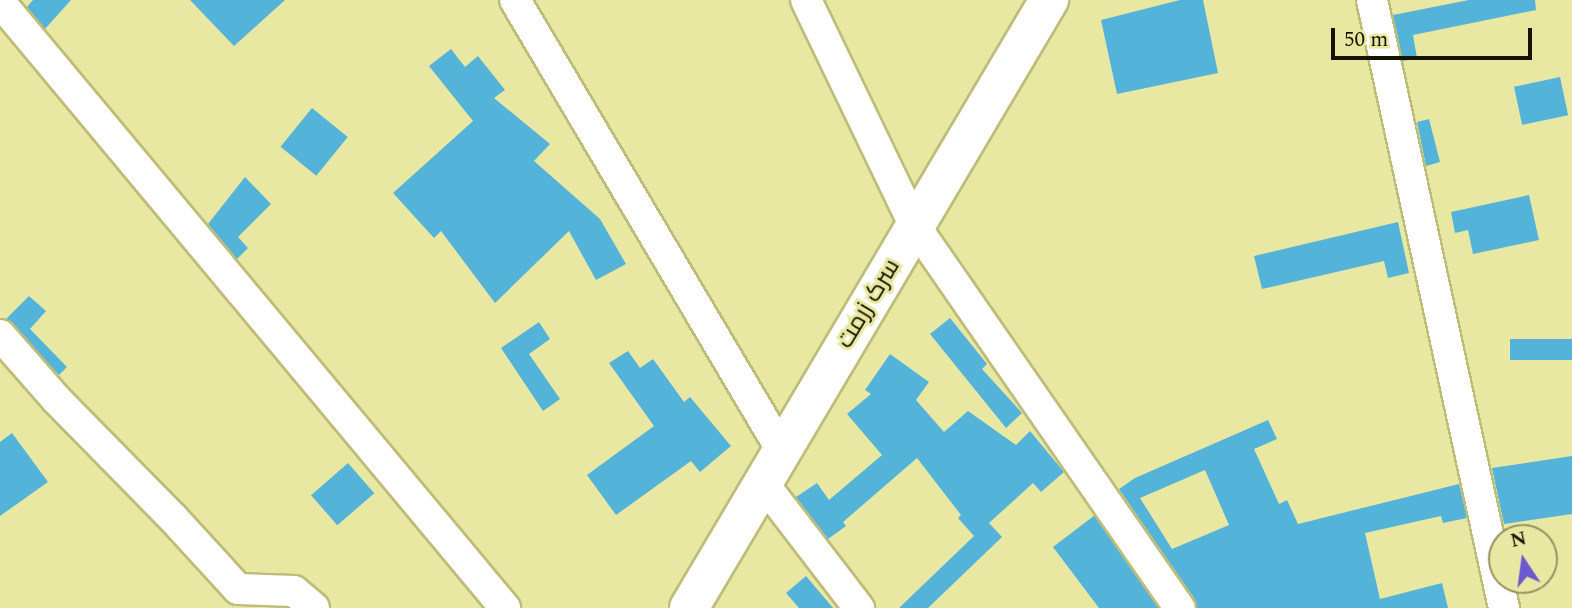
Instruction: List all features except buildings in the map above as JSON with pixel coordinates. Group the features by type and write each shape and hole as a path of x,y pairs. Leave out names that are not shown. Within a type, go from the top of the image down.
{"highway":[{"name":"سرک زرمت","path":"689,608 1049,0"}],"street":[{"path":"514,0 773,467 859,608"},
{"path":"806,0 915,226 1180,608"},
{"path":"1372,0 1504,608"},
{"path":"0,2 505,608"},
{"path":"0,335 56,399 173,518 237,589 294,591 314,608"}]}
